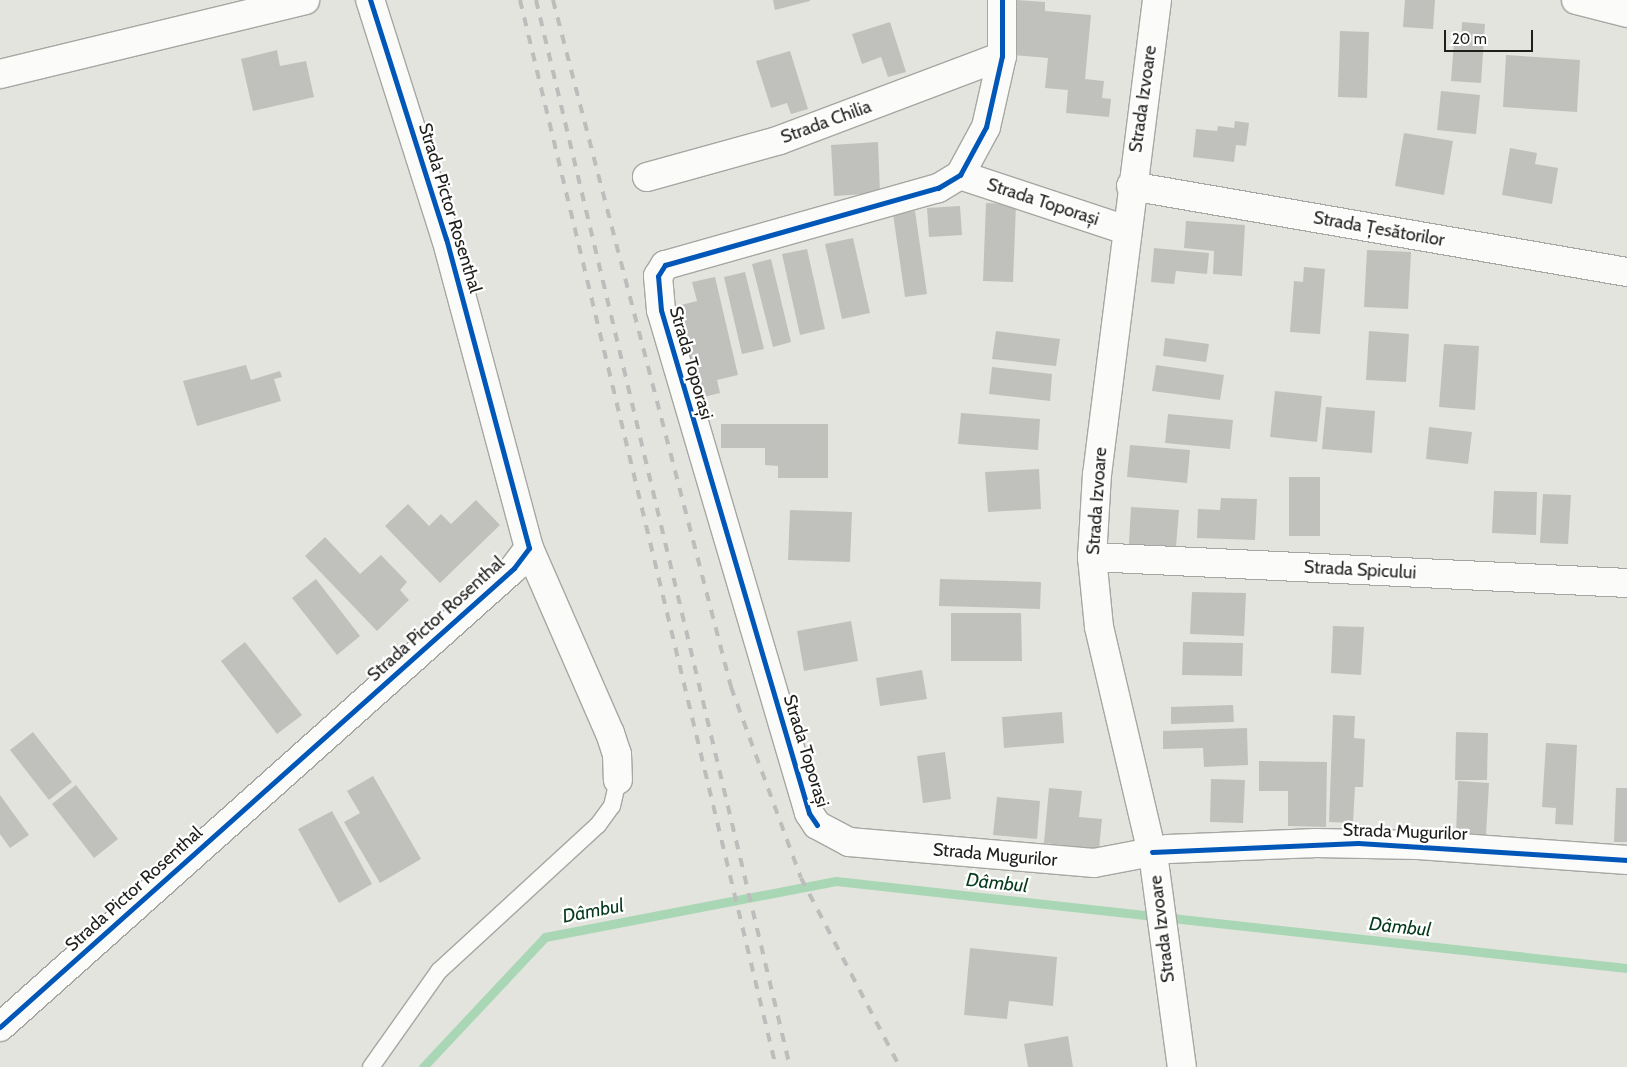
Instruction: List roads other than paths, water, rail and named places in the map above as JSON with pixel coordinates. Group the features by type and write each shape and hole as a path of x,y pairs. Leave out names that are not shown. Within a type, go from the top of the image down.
{"street":[{"path":"0,74 305,0"},
{"name":"Strada Pictor Rosenthal","path":"0,1027 514,568 529,548 446,239 370,0"},
{"name":"Strada Toporași","path":"817,825 806,803 661,310 658,276 665,265 938,188 960,175 986,127 1002,56 1002,0"},
{"name":"Strada Izvoare","path":"1157,0 1131,186 1097,474 1092,557 1099,628 1153,857 1170,998 1182,1067"},
{"path":"1576,0 1627,13"},
{"name":"Strada Chilia","path":"646,177 780,140 1002,56"},
{"name":"Strada Toporași","path":"960,175 1126,230"},
{"name":"Strada Țesătorilor","path":"1131,186 1627,272"},
{"path":"529,548 610,733 617,754 618,780"},
{"name":"Strada Spicului","path":"1092,557 1627,583"},
{"name":"Strada Mugurilor","path":"817,825 849,842 1040,860 1112,862 1153,857 1358,843 1627,860"}],"lane":[{"path":"371,1067 439,971 598,825 612,806 618,780"}],"waterway":[{"name":"Dâmbul","path":"423,1067 545,937 836,881 1627,968"}],"railway":[{"path":"520,0 776,1067"},
{"path":"536,0 790,1067"},
{"path":"553,0 731,687 801,878 900,1067"}]}
